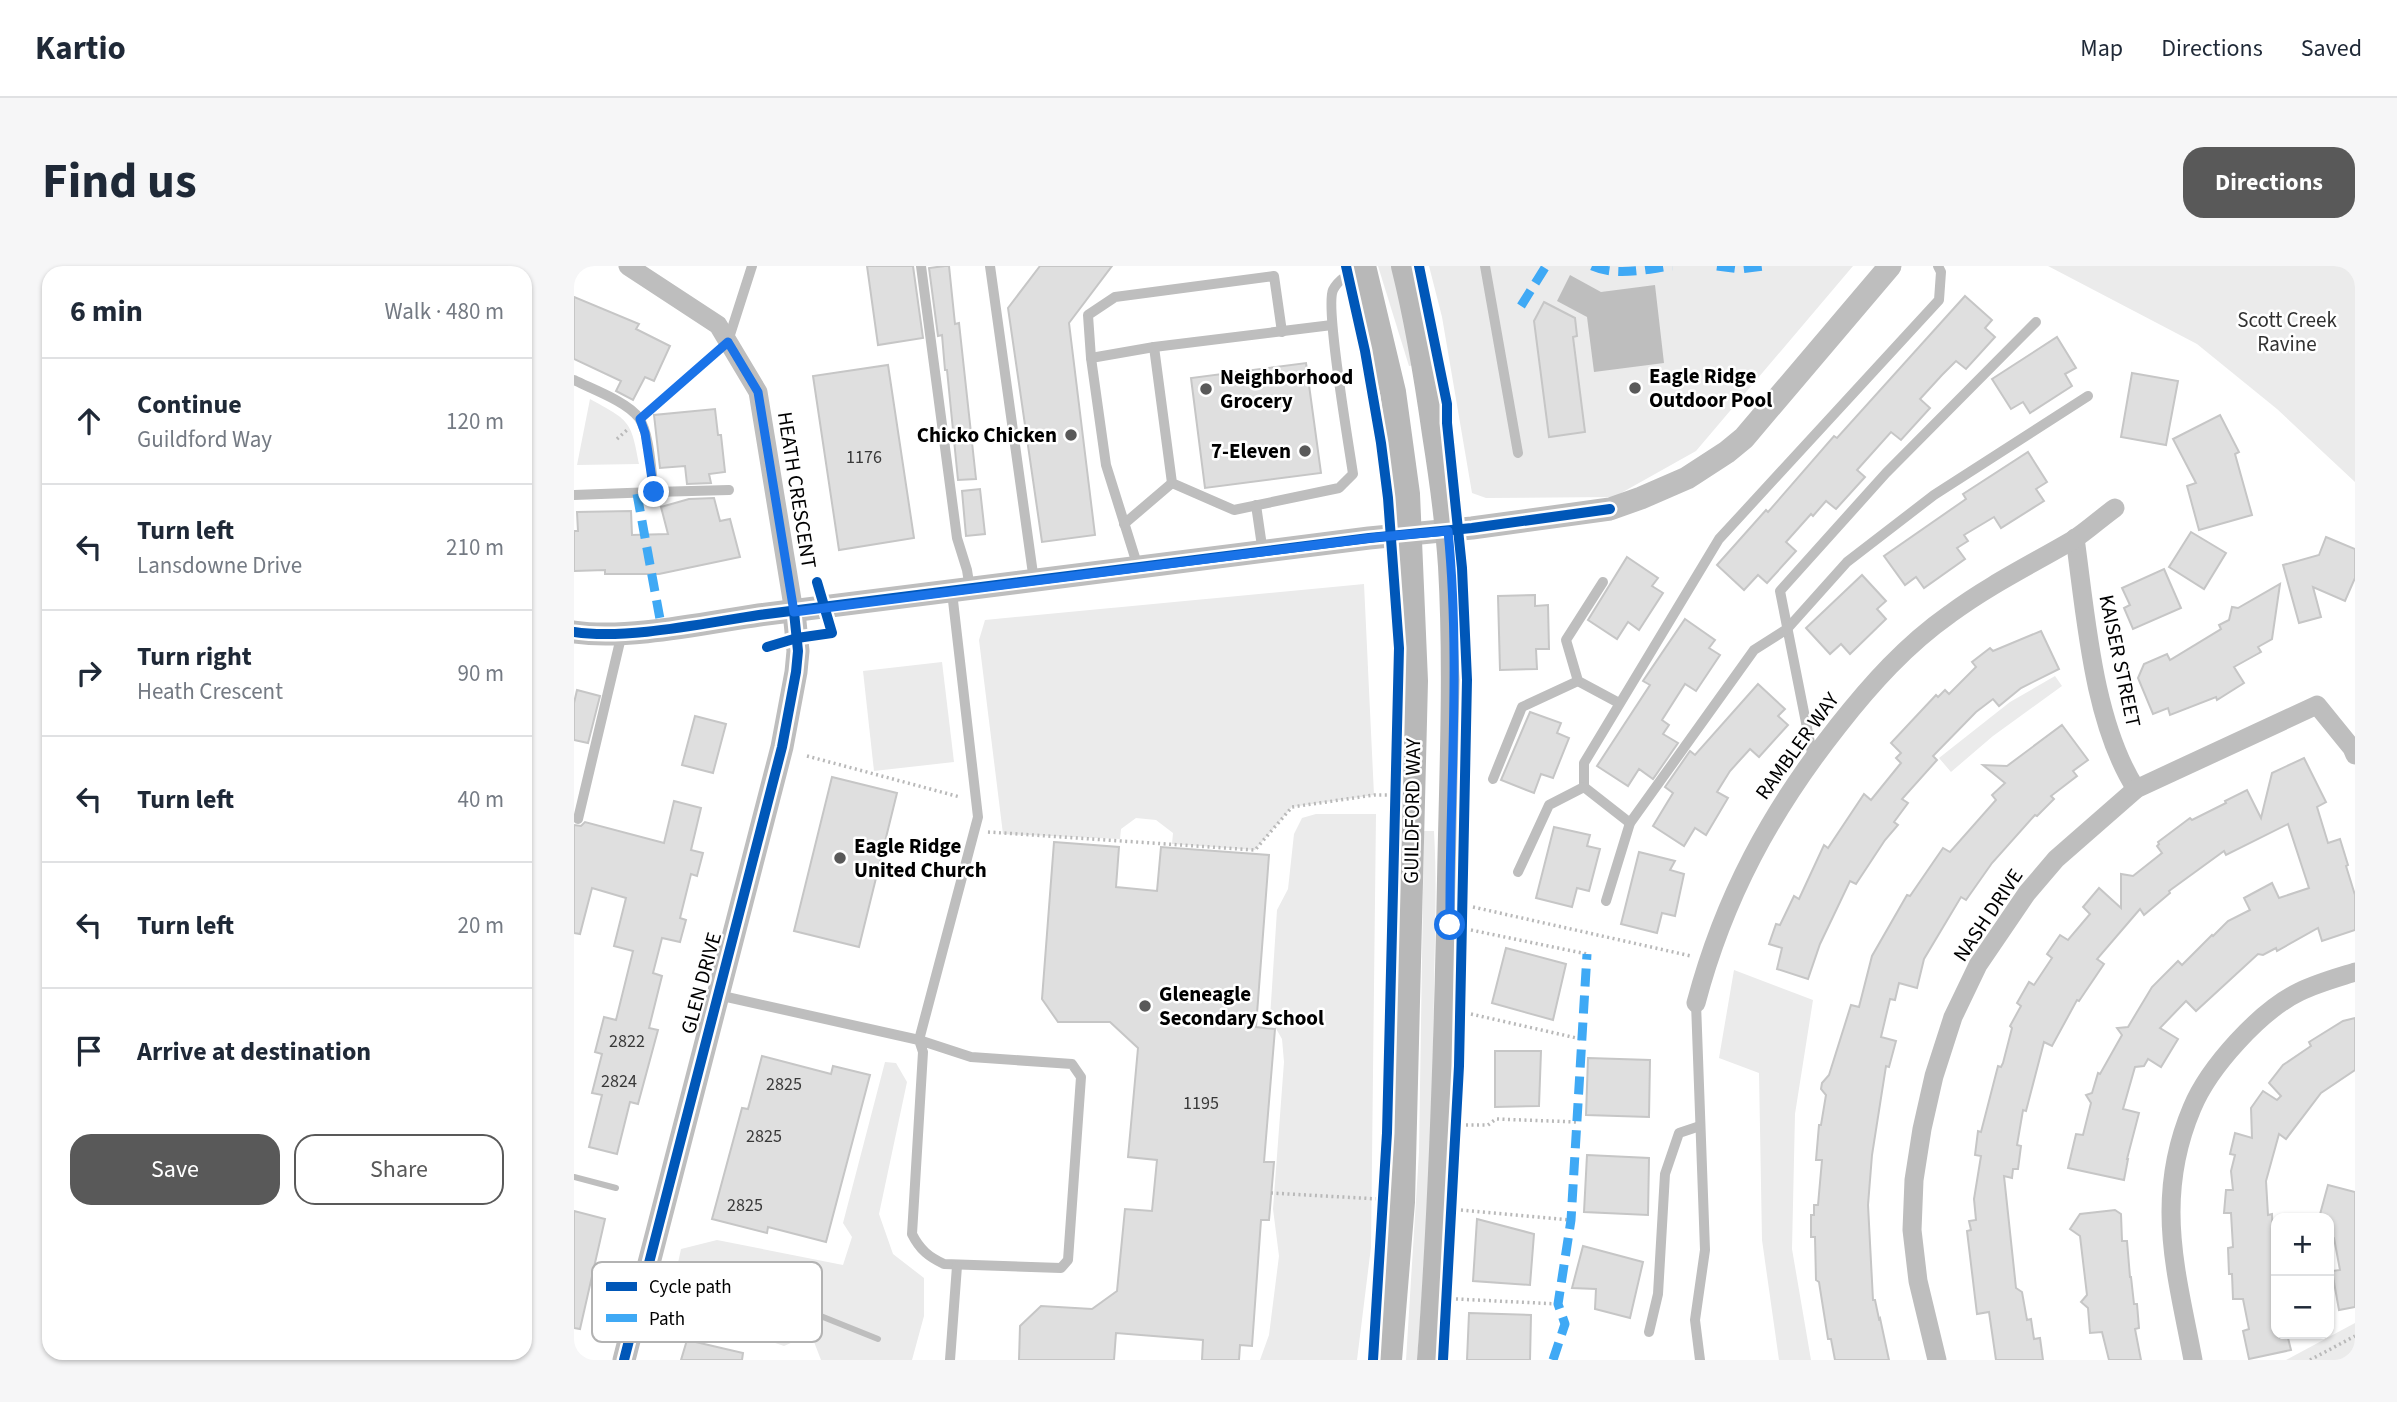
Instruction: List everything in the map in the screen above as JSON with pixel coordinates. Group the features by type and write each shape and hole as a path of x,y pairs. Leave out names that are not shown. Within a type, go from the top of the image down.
{"main road":[{"name":"GUILDFORD WAY","path":"1363,266 1393,392 1407,494 1415,681 1402,1202 1389,1360"},
{"name":"GUILDFORD WAY","path":"1404,266 1423,350 1448,531 1454,682 1441,1209 1430,1360"}],"street":[{"name":"HEATH CRESCENT","path":"628,266 718,325 758,392 794,612"},
{"path":"574,632 622,633 1610,509 1687,478 1744,438 1890,266"},
{"name":"RAMBLER WAY","path":"1696,1003 1707,959 1753,853 1779,806 1858,701 1909,646 1949,614 1989,586 2075,538 2115,508"},
{"name":"KAISER STREET","path":"2075,538 2090,649 2100,694 2110,732 2126,774 2136,789"},
{"name":"GLEN DRIVE","path":"649,1262 784,738 798,651 794,612"},
{"name":"NASH DRIVE","path":"1937,1360 1917,1268 1912,1230 1914,1180 1922,1129 1934,1076 1954,1017 1978,965 2027,893 2056,859 2136,789 2317,705 2355,755"},
{"path":"2193,1360 2174,1255 2171,1212 2173,1171 2181,1137 2193,1105 2217,1067 2243,1036 2271,1010 2298,992 2355,972"},
{"name":"GLEN DRIVE","path":"624,1360 629,1342"}],"lane":[{"path":"728,342 752,266"},
{"path":"718,995 919,1040 971,1057 1072,1064 1081,1077 1068,1261 1061,1268 944,1264 919,1248 912,1234 923,1052 919,1040 978,817 957,538 920,266"},
{"path":"990,266 1034,581"},
{"path":"1172,483 1234,510 1339,488 1353,474 1332,325 1332,291 1345,275 1363,266"},
{"path":"1485,266 1518,453"},
{"path":"1584,787 1584,763 1719,539 1939,300 1941,272 1938,266"},
{"path":"1138,567 1106,465 1091,358 1088,315 1115,297 1274,276 1282,332"},
{"path":"1813,758 1780,591 1886,473 2036,322"},
{"path":"1091,358 1332,325"},
{"path":"1154,348 1172,483"},
{"path":"574,380 625,406 640,419 645,433 654,492"},
{"path":"1606,901 1630,823 1754,650 1787,629 1847,562 1934,495 2088,396"},
{"path":"1124,524 1172,483"},
{"path":"574,495 729,491"},
{"path":"1256,505 1263,553"},
{"path":"1604,582 1566,640 1578,681 1619,703"},
{"path":"578,818 622,633"},
{"path":"1493,779 1522,707 1578,681"},
{"path":"1584,787 1630,823"},
{"path":"1518,872 1549,805 1584,787"},
{"name":"RAMBLER WAY","path":"1696,1003 1705,1250 1695,1320 1700,1360"},
{"path":"1649,1332 1658,1294 1665,1174 1679,1133 1700,1126"},
{"path":"950,1360 957,1266"}],"path":[{"path":"617,439 728,342"},
{"path":"803,750 928,790 976,801"},
{"path":"975,830 1255,850 1292,807 1374,795 1395,796"},
{"path":"1587,954 1464,916 1707,959"},
{"path":"1462,1015 1581,1038"},
{"path":"1456,1136 1457,1113"},
{"path":"1463,1125 1488,1125 1496,1119 1577,1122"},
{"path":"1384,1214 1385,1188"},
{"path":"1272,1193 1381,1200"},
{"path":"1454,1210 1571,1220"},
{"path":"1449,1297 1559,1304"},
{"path":"2310,1360 2355,1336"}],"green space":[{"path":"1378,266 1394,266 1415,365 1409,366"},
{"path":"1429,266 1853,266 1696,451 1614,497 1486,498 1472,493 1442,317"},
{"name":"Scott Creek Ravine","path":"2048,266 2355,266 2355,482 2277,409 2197,344"},
{"path":"590,399 621,417 626,423 633,438 639,464 577,465"},
{"path":"1364,584 1374,795 1292,807 1255,850 1172,844 1173,833 1156,820 1136,818 1121,829 1120,839 1003,834 979,640 985,620"},
{"path":"942,662 954,762 874,771 863,671"},
{"path":"2055,676 2062,686 1993,736 1951,772 1939,758 2010,702"},
{"path":"1316,814 1376,814 1371,1247 1357,1360 1260,1360 1269,1335 1279,1256 1273,1209 1284,1062 1282,1039 1270,1018 1277,910 1288,889 1294,834 1302,818"},
{"path":"1424,831 1434,831 1436,908 1431,1127 1417,1360 1406,1360 1419,1152"},
{"path":"1734,970 1813,1000 1795,1114 1792,1249 1811,1360 1779,1360 1762,1240 1759,1073 1719,1058"},
{"path":"885,1062 896,1063 907,1082 879,1214 893,1254 924,1278 924,1316 912,1360 821,1360 814,1342 822,1342 822,1262 678,1262 681,1249 717,1240 843,1265 852,1237 843,1223"},
{"path":"2355,1323 2355,1356 2347,1360 2286,1360 2325,1339 2334,1339 2334,1334"},
{"path":"772,1342 793,1342 784,1346"}],"shaded area":[{"path":"1570,275 1601,292 1655,285 1664,363 1594,372 1587,317 1557,301"}],"building":[{"path":"867,266 913,266 923,338 878,345"},
{"path":"949,266 955,324 959,323 976,479 958,480 947,370 942,335 938,336 929,268"},
{"path":"1040,266 1112,266 1069,323 1095,535 1042,542 1008,308"},
{"path":"1965,296 1992,320 1985,328 1995,337 1966,369 1956,361 1942,375 1920,399 1930,408 1901,440 1891,432 1857,470 1865,477 1836,509 1826,501 1813,516 1811,514 1786,542 1796,551 1767,583 1758,575 1744,590 1717,565 1766,510 1768,512 1834,436 1837,438"},
{"path":"574,297 639,324 636,329 670,346 654,381 645,377 633,400 616,391 621,381 574,359"},
{"path":"1544,302 1575,318 1577,336 1573,337 1585,432 1549,437 1534,321"},
{"path":"2057,337 2076,368 2065,374 2072,386 2030,413 2023,402 2011,409 1992,379"},
{"path":"1306,363 1321,473 1205,488 1191,378"},
{"path":"888,365 914,538 839,550 813,376"},
{"path":"2132,373 2178,381 2166,445 2121,437"},
{"path":"715,409 725,472 709,474 711,483 687,484 685,466 660,468 654,415"},
{"path":"2220,415 2239,452 2235,454 2252,515 2199,530 2187,486 2196,483 2173,439"},
{"path":"2028,452 2047,482 2036,489 2044,501 2001,528 1994,517 1964,535 1968,541 1957,548 1965,559 1924,588 1916,577 1905,585 1884,556 1966,499 1963,494"},
{"path":"980,489 985,534 966,536 962,491"},
{"path":"714,498 720,521 730,519 740,557 659,574 574,571 577,512 631,511 632,535 668,534 661,507 689,499"},
{"path":"2191,532 2226,553 2204,589 2169,567"},
{"path":"2326,537 2355,549 2355,578 2345,601 2313,587 2321,617 2299,623 2283,565 2319,555"},
{"path":"1627,557 1658,578 1652,586 1663,593 1639,630 1628,622 1617,639 1588,620"},
{"path":"2164,569 2181,608 2133,629 2124,608 2130,605 2122,588"},
{"path":"1862,575 1886,601 1877,609 1886,619 1850,654 1841,644 1830,654 1806,628"},
{"path":"2280,584 2272,639 2258,647 2261,652 2234,667 2244,683 2217,700 2216,697 2170,715 2168,708 2153,714 2138,678 2144,664 2167,654 2170,660 2221,629 2219,625 2229,620 2232,607 2238,608"},
{"path":"1535,595 1535,606 1548,605 1549,649 1536,649 1537,669 1500,670 1498,596"},
{"path":"1685,619 1715,640 1709,648 1720,655 1696,691 1685,684 1662,720 1669,725 1663,734 1678,743 1653,779 1639,769 1628,786 1597,766 1650,685 1643,681"},
{"path":"2041,631 2059,669 2021,688 1999,706 1993,699 1976,712 1933,756 1937,760 1902,799 1908,803 1894,822 1898,825 1856,884 1850,881 1820,944 1808,979 1777,969 1782,948 1769,944 1776,924 1780,925 1794,896 1799,899 1824,845 1828,848 1864,794 1871,800 1901,763 1896,758 1901,753 1891,743 1936,695 1938,697 1945,690 1949,694 1976,667 1972,662 1990,648 1993,651"},
{"path":"1758,684 1785,709 1778,716 1788,725 1759,757 1750,749 1730,771 1717,792 1728,798 1706,835 1695,828 1684,846 1653,826 1673,793 1665,787 1690,751 1695,755"},
{"path":"577,690 600,696 588,743 574,740 574,703"},
{"path":"1530,712 1561,723 1557,733 1569,738 1553,778 1541,774 1534,793 1501,780"},
{"path":"695,716 726,724 713,773 682,765"},
{"path":"2062,725 2088,760 2073,771 2077,776 2051,796 2054,799 2035,815 1992,863 1966,900 1961,897 1924,959 1917,988 1899,983 1895,1000 1890,999 1881,1037 1896,1041 1889,1067 1886,1066 1872,1155 1868,1205 1873,1300 1880,1318 1889,1360 1835,1360 1831,1339 1828,1339 1819,1282 1816,1280 1815,1237 1811,1237 1811,1215 1814,1215 1814,1205 1818,1205 1822,1160 1816,1160 1819,1125 1826,1095 1821,1089 1822,1083 1829,1075 1851,1005 1859,1007 1872,956 1907,895 1910,896 1943,848 1950,852 1996,800 1992,795 2005,783 1983,765 2007,766"},
{"path":"2304,758 2326,802 2317,807 2328,843 2340,839 2348,865 2346,866 2355,895 2355,930 2322,941 2318,928 2277,951 2276,948 2263,955 2258,954 2196,1011 2186,1001 2160,1028 2178,1039 2161,1067 2148,1059 2144,1066 2135,1067 2123,1109 2139,1113 2124,1180 2068,1168 2076,1134 2083,1135 2091,1103 2086,1095 2092,1093 2098,1073 2100,1074 2122,1035 2117,1028 2128,1027 2152,987 2178,961 2182,965 2228,921 2250,910 2244,898 2272,883 2279,898 2309,888 2288,824 2226,855 2224,851 2169,891 2170,893 2144,915 2140,909 2097,959 2104,964 2079,1001 2077,1000 2052,1046 2044,1042 2026,1111 2023,1110 2017,1145 2021,1146 2018,1169 2013,1169 2012,1178 2004,1176 2016,1288 2022,1292 2034,1339 2040,1338 2043,1360 1996,1360 1989,1312 1977,1314 1967,1231 1971,1230 1969,1221 1976,1220 1974,1199 1981,1156 1975,1155 1978,1131 1981,1132 1998,1066 2001,1067 2003,1063 2012,1028 2010,1026 2021,1006 2017,1003 2029,982 2034,985 2052,958 2047,954 2060,935 2068,940 2090,914 2083,907 2099,888 2121,908 2121,874 2133,876 2162,853 2157,846 2158,842 2190,818 2192,820 2247,790 2261,818 2272,773"},
{"path":"832,777 897,793 859,947 794,931"},
{"path":"674,801 701,808 691,850 703,853 697,876 691,874 680,918 686,920 680,942 662,938 653,973 662,976 649,1028 658,1030 638,1104 630,1102 617,1154 589,1147 602,1095 592,1093 602,1054 595,1052 604,1017 616,1020 633,951 614,946 626,898 592,888 580,934 574,933 574,825 581,826 585,822 664,843"},
{"path":"1554,827 1590,835 1587,846 1600,849 1589,891 1577,888 1572,907 1536,898"},
{"path":"1054,842 1119,847 1116,887 1157,891 1161,847 1269,855 1256,1027 1275,1029 1264,1162 1274,1162 1269,1220 1261,1220 1252,1346 1240,1345 1239,1360 1202,1360 1203,1340 1116,1333 1114,1360 1019,1360 1020,1326 1041,1306 1092,1309 1117,1291 1125,1209 1152,1211 1157,1160 1128,1157 1138,1048 1110,1022 1058,1022 1042,999"},
{"path":"1639,852 1675,861 1670,870 1684,874 1675,916 1662,913 1657,933 1621,924"},
{"path":"1506,948 1566,964 1553,1020 1492,1003"},
{"path":"2355,1018 2355,1070 2321,1093 2286,1139 2279,1134 2266,1181 2268,1215 2271,1214 2271,1339 2288,1339 2291,1350 2249,1359 2243,1331 2249,1329 2243,1299 2233,1299 2232,1274 2229,1274 2228,1248 2233,1247 2231,1213 2224,1213 2226,1190 2233,1190 2231,1171 2235,1155 2230,1154 2235,1133 2252,1138 2251,1108 2263,1091 2277,1100 2281,1096 2269,1083 2283,1065 2311,1046 2309,1042 2343,1021"},
{"path":"1495,1051 1541,1051 1539,1106 1495,1107"},
{"path":"762,1056 831,1074 833,1066 870,1075 826,1242 768,1227 767,1233 712,1219 742,1108 748,1109"},
{"path":"1588,1058 1650,1060 1649,1117 1586,1115"},
{"path":"1587,1155 1649,1158 1648,1215 1584,1212"},
{"path":"2328,1185 2355,1192 2355,1307 2339,1310 2334,1282 2334,1271 2340,1270 2334,1238 2334,1213 2320,1213"},
{"path":"2115,1210 2121,1214 2122,1241 2127,1241 2134,1304 2137,1304 2139,1328 2135,1329 2141,1360 2109,1360 2102,1332 2090,1333 2088,1308 2081,1302 2087,1295 2080,1236 2070,1229 2080,1214"},
{"path":"574,1211 605,1219 595,1262 592,1262 592,1276 580,1329 574,1328"},
{"path":"1477,1219 1534,1234 1530,1285 1473,1281"},
{"path":"1583,1246 1643,1262 1630,1318 1595,1309 1596,1289 1572,1288"},
{"path":"1469,1313 1531,1315 1530,1360 1467,1360"},
{"path":"686,1342 743,1353 742,1360 681,1360"}],"waterway":[{"path":"574,1177 616,1188"},
{"path":"822,1317 878,1339"}],"marked path":[{"path":"1521,306 1546,266"},
{"path":"1592,266 1621,272 1672,266"},
{"path":"1717,266 1740,269 1765,266"},
{"path":"637,494 662,630"},
{"path":"1553,1360 1565,1324 1558,1304 1571,1220 1587,954"}],"cycle path":[{"path":"1346,266 1365,351 1381,443 1388,498 1399,648 1387,1133 1373,1360"},
{"path":"1419,266 1447,404 1462,568 1467,680 1459,1066 1443,1360"},
{"path":"574,632 642,632 759,615 1610,509"},
{"path":"767,647 797,638 832,633 817,582"},
{"path":"649,1262 782,747 798,651 794,612"},
{"path":"624,1360 629,1342"}],"place":[{"name":"Eagle Ridge Outdoor Pool","path":"1635,388"},
{"name":"Neighborhood Grocery","path":"1206,389"},
{"name":"Chicko Chicken","path":"1071,435"},
{"name":"7-Eleven","path":"1305,451"},
{"name":"Eagle Ridge United Church","path":"840,858"},
{"name":"Gleneagle Secondary School","path":"1145,1006"}],"route":[{"path":"654,492 645,433 640,419 728,342 758,392 794,612 1379,537 1448,531 1454,682 1450,925"}]}
